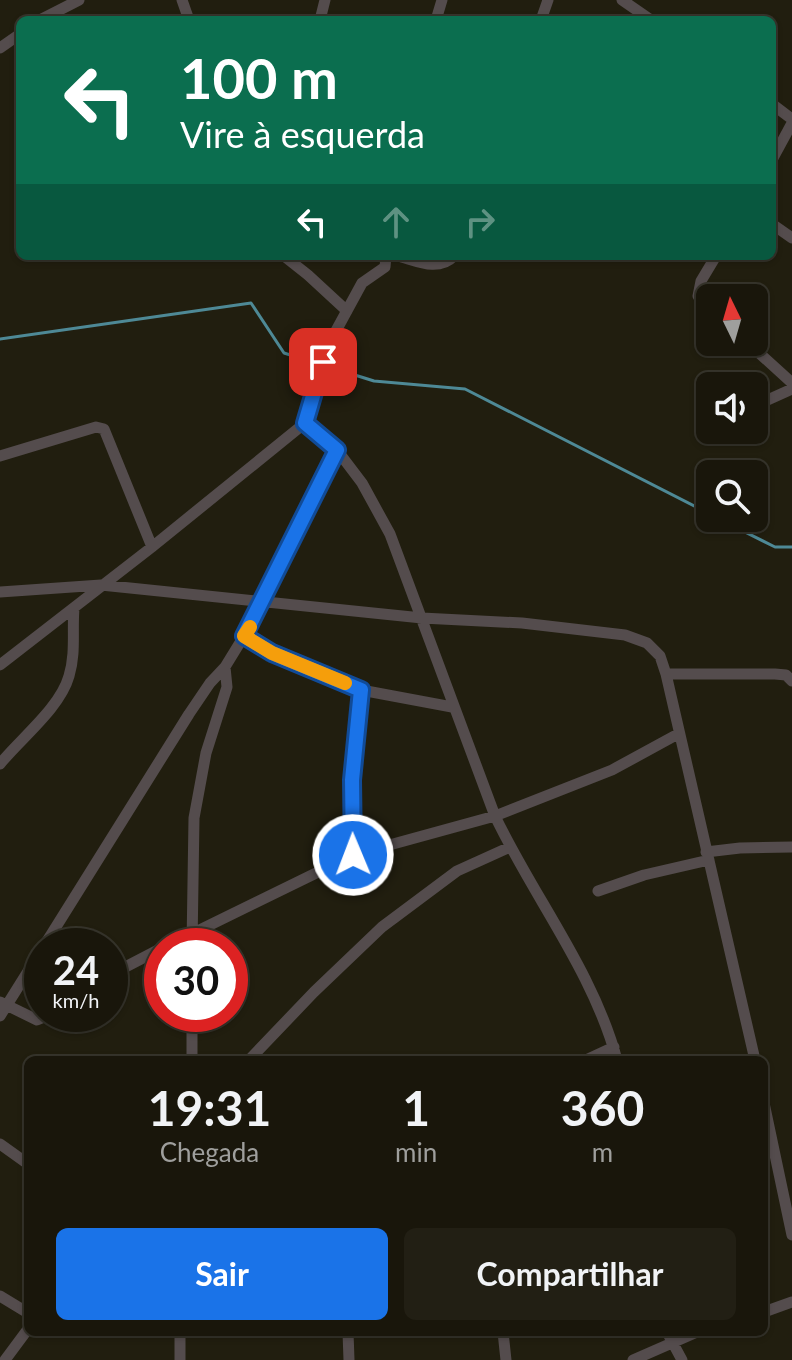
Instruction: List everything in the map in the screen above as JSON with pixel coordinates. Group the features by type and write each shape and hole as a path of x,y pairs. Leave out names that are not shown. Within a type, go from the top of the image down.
{"street":[{"path":"48,16 79,0"},
{"path":"622,0 645,16"},
{"path":"776,107 792,121 776,152"},
{"path":"289,260 347,311"},
{"path":"0,665 305,423 315,383 331,340 362,283 385,267 386,260"},
{"path":"413,260 435,266 450,260"},
{"path":"700,284 714,260"},
{"path":"761,356 792,386 768,399"},
{"path":"305,423 337,450 362,483 390,534 495,816 593,996 616,1056"},
{"path":"0,456 96,427 104,429 152,547"},
{"path":"55,928 130,804 244,636 337,450"},
{"path":"0,592 101,585 422,618 522,623 625,635 647,643 660,656 666,674 754,1056"},
{"path":"0,764 62,693 70,675 74,608"},
{"path":"244,636 272,653 361,690 452,707"},
{"path":"192,928 194,818 206,753 227,687 225,667"},
{"path":"666,674 786,675 792,681"},
{"path":"353,855 352,780 361,690"},
{"path":"202,928 353,855 495,816 612,770 678,734"},
{"path":"253,1056 382,927 457,871 510,847"},
{"path":"598,891 740,848 792,847"},
{"path":"24,976 2,1008 24,1016"},
{"path":"192,1032 192,1056"},
{"path":"595,1056 614,1047"},
{"path":"768,1122 792,1235"},
{"path":"0,1144 24,1161"},
{"path":"768,1175 779,1174"},
{"path":"0,1296 24,1311"},
{"path":"768,1311 792,1302"},
{"path":"5,1360 24,1334"},
{"path":"180,1336 180,1360"},
{"path":"348,1336 349,1360"},
{"path":"503,1336 506,1360"},
{"path":"633,1360 670,1337 682,1360"}],"waterway":[{"path":"0,339 251,303 284,353 319,364"},
{"path":"326,366 374,381 465,389 696,507"},
{"path":"745,532 775,547 792,547"}],"slow traffic":[{"path":"250,627 244,636 272,653 345,683"}],"route":[{"path":"323,362 305,423 337,450 244,636 285,659 361,690 352,780 353,855"}]}
